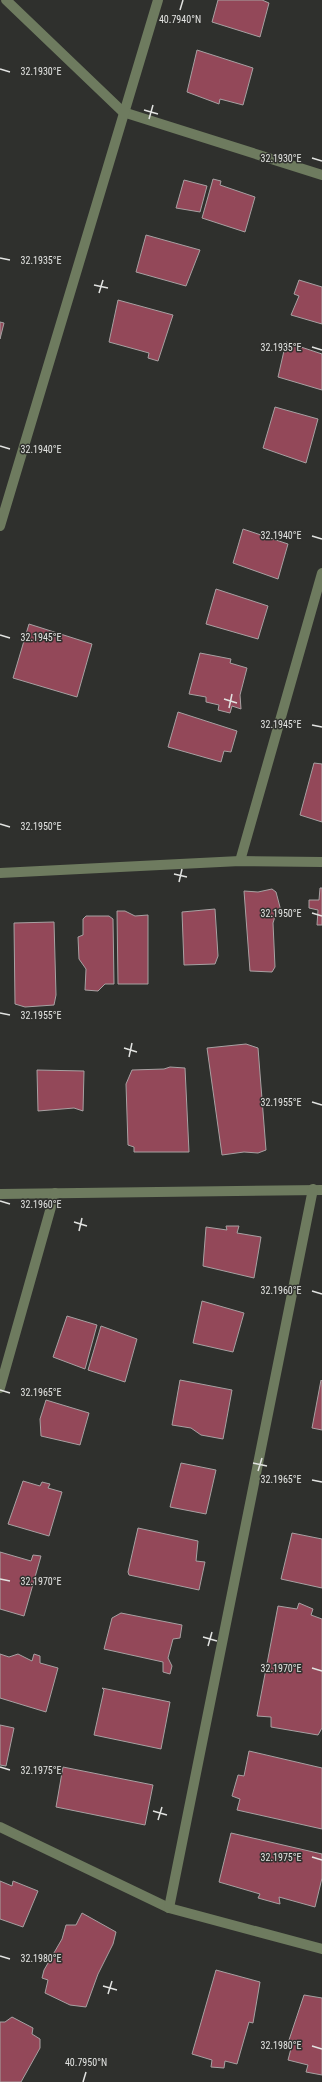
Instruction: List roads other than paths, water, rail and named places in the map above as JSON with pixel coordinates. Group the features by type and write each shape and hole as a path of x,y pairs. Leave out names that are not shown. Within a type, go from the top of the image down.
{"street":[{"path":"6,0 123,112 322,175"},
{"path":"0,526 123,112 158,0"},
{"path":"240,861 322,573"},
{"path":"0,873 240,861 322,862"},
{"path":"0,1194 317,1189 169,1908"},
{"path":"0,1388 55,1193"},
{"path":"0,1827 169,1908 322,1949"}]}
